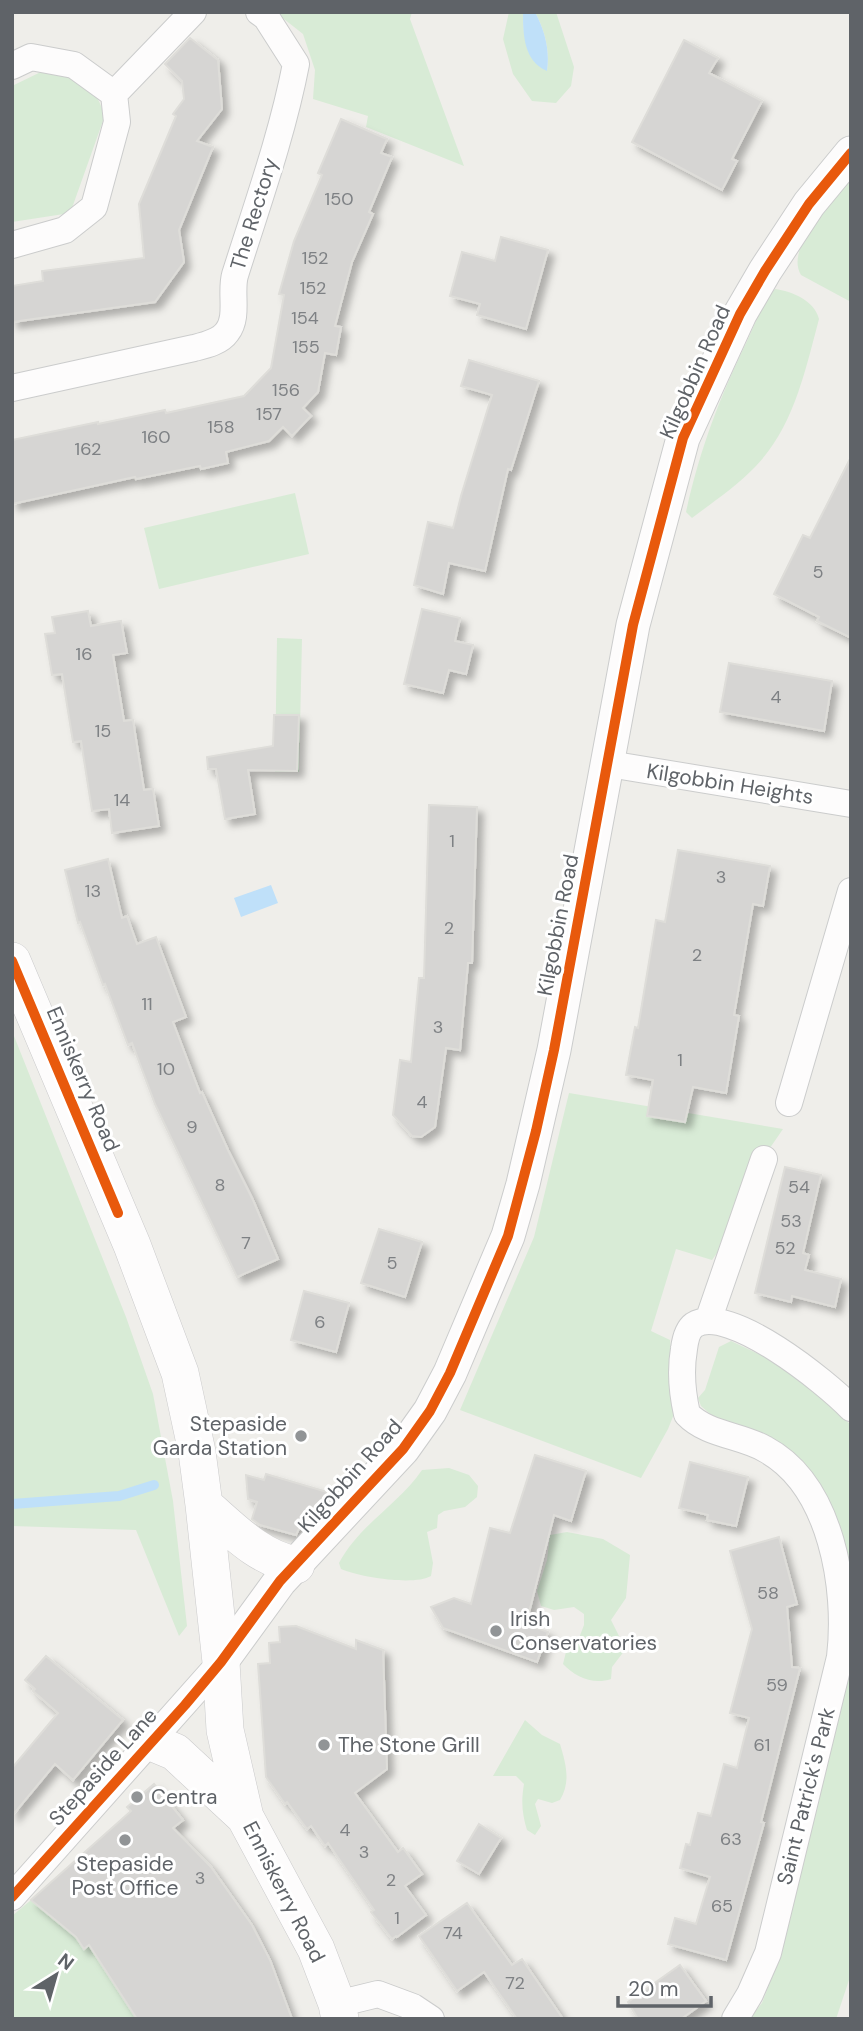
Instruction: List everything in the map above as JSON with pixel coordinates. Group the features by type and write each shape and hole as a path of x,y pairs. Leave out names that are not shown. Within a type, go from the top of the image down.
{"main road":[{"name":"Enniskerry Road","path":"12,961 127,1234 177,1363 187,1397 204,1505 221,1662 225,1730 245,1817 316,1949 339,2011"},
{"path":"204,1505 264,1554 280,1562 296,1565"},
{"path":"151,1742 175,1752 245,1817"}],"street":[{"path":"114,94 193,12"},
{"name":"The Rectory","path":"12,388 194,348 209,344 227,332 233,316 233,283 289,100 296,64 266,17 259,12"},
{"path":"12,66 31,57 74,65 114,94 117,122 94,207 65,230 12,245"},
{"name":"Kilgobbin Road","path":"221,1662 259,1608 404,1449 418,1430 450,1373 508,1236 554,1050 634,625 684,438 740,314 765,271 809,204 851,153"},
{"name":"Kilgobbin Heights","path":"609,764 851,804"},
{"path":"789,1103 851,891"},
{"path":"764,1158 708,1321 724,1323 752,1334 836,1392 851,1408"},
{"name":"Saint Patrick's Park","path":"708,1321 694,1325 685,1338 681,1381 687,1414 709,1429 768,1450 802,1481 817,1506 831,1542 841,1608 841,1657 768,1953 750,1994 735,2019"},
{"name":"Stepaside Lane","path":"12,1897 221,1662"},
{"path":"339,2011 378,1994 413,2007 431,2019"}],"green space":[{"path":"275,12 412,12 410,19 464,166 366,127 368,116 313,99 315,70 303,34"},
{"path":"509,12 523,12 524,34 547,71 546,41 535,12 556,12 574,67 571,86 556,103 532,101 513,74 503,39"},
{"path":"49,68 77,80 92,91 102,107 104,118 72,208 64,214 12,222 12,86"},
{"path":"851,179 851,302 801,275 798,264 799,251 813,224"},
{"path":"775,289 808,302 819,319 796,398 779,434 755,467 692,518 686,512 711,425 759,314"},
{"path":"295,493 309,554 159,589 144,528"},
{"path":"277,638 302,639 299,772 275,772"},
{"path":"12,1031 126,1317 153,1394 173,1501 187,1626 179,1636 136,1530 12,1526"},
{"path":"569,1093 783,1129 752,1174 736,1227 712,1260 676,1249 651,1331 670,1340 676,1409 641,1478 460,1410 534,1237"},
{"path":"731,1341 776,1362 814,1391 851,1425 851,1593 837,1525 701,1406 698,1398 705,1390 719,1347"},
{"path":"449,1468 469,1475 478,1486 477,1497 465,1507 444,1511 438,1515 437,1528 427,1532 433,1563 431,1576 412,1580 386,1579 341,1569 339,1563 357,1537 402,1494 422,1470"},
{"path":"567,1532 603,1539 630,1555 626,1598 611,1620 620,1638 628,1646 612,1667 611,1679 604,1681 585,1679 563,1664 568,1644 579,1638 584,1625 584,1614 574,1607 554,1610 541,1606 537,1591 547,1560 550,1535"},
{"path":"851,1667 850,1977 836,2019 749,2019 762,2003 773,1974"},
{"path":"525,1720 542,1735 560,1744 566,1773 560,1800 552,1803 538,1799 535,1804 541,1826 535,1835 527,1830 524,1818 524,1784 516,1776 493,1776"},
{"path":"31,1900 76,1937 84,1949 89,1945 137,2019 12,2019 12,1916"}],"water":[{"path":"523,12 535,12 542,26 547,48 547,71 539,67 526,47"},
{"path":"271,885 278,903 241,917 234,898"}],"building":[{"path":"190,38 218,60 222,109 197,141 213,147 179,230 184,262 155,302 12,322 12,286 43,281 42,271 144,258 139,204 176,116 173,114 184,99 182,81 165,64"},
{"path":"684,40 718,58 709,73 762,101 732,159 737,161 722,190 632,142"},
{"path":"341,119 387,139 381,153 392,157 369,212 373,214 352,262 335,326 341,327 336,355 325,353 318,392 303,408 311,416 292,436 283,427 269,441 226,452 228,463 136,479 135,477 12,504 12,440 165,410 166,413 244,396 271,368 284,295 279,294 294,241 322,175 318,173"},
{"path":"501,237 548,250 526,329 477,315 480,304 450,296 462,252 495,261"},
{"path":"469,360 539,381 511,470 508,469 485,571 449,563 443,594 414,585 428,522 453,528 492,395 461,386"},
{"path":"851,457 851,638 817,621 819,617 774,594 803,535 810,538"},
{"path":"422,609 460,618 455,641 473,645 466,674 449,670 443,693 404,684"},
{"path":"88,611 91,626 121,621 127,653 113,655 124,721 133,720 144,790 153,789 159,826 112,833 109,809 92,811 81,741 73,742 62,674 52,675 45,634 55,633 52,617"},
{"path":"729,663 832,681 824,731 720,712"},
{"path":"274,715 299,715 297,771 248,770 255,814 225,819 216,769 208,769 207,757 273,746"},
{"path":"429,805 477,807 472,963 468,963 460,1050 446,1048 435,1127 421,1137 412,1136 393,1115 400,1060 411,1062 419,978 424,978"},
{"path":"678,850 770,866 763,906 753,904 734,1015 739,1016 726,1093 693,1087 685,1122 647,1116 653,1080 626,1075 635,1027 638,1028 656,920 665,922"},
{"path":"108,859 122,918 127,916 137,944 156,937 186,1017 173,1022 200,1093 202,1092 253,1200 278,1259 237,1277 155,1104 132,1043 128,1045 80,922 78,923 65,870"},
{"path":"785,1167 821,1175 803,1253 809,1255 805,1270 841,1279 835,1307 792,1296 791,1302 755,1293"},
{"path":"379,1229 422,1242 405,1297 361,1283"},
{"path":"304,1291 349,1303 336,1352 291,1340"},
{"path":"535,1455 586,1471 571,1521 554,1515 526,1624 548,1632 537,1662 443,1628 431,1607 454,1598 471,1604 490,1528 510,1533"},
{"path":"690,1462 748,1477 736,1526 707,1520 708,1515 679,1508"},
{"path":"266,1474 334,1494 310,1521 303,1520 296,1535 260,1525 252,1519 257,1502 248,1499 246,1475 264,1480"},
{"path":"779,1537 797,1604 787,1607 792,1667 800,1668 761,1822 764,1823 726,1960 668,1944 675,1918 696,1924 710,1877 680,1868 686,1844 690,1845 698,1813 711,1816 724,1764 737,1768 749,1718 730,1713 752,1629 730,1551"},
{"path":"296,1626 356,1649 356,1640 383,1650 387,1769 355,1793 398,1852 403,1848 422,1874 405,1886 426,1915 392,1939 371,1912 374,1910 328,1843 325,1846 311,1826 307,1829 266,1777 258,1664 270,1663 269,1643 280,1642 279,1627"},
{"path":"46,1656 123,1720 73,1780 55,1764 12,1816 12,1768 58,1713 33,1691 35,1689 25,1680"},
{"path":"154,1784 183,1820 173,1828 211,1867 252,1925 270,1960 292,2019 137,2019 89,1945 84,1949 76,1937 31,1900 131,1811 127,1807"},
{"path":"479,1824 501,1838 479,1874 457,1861"},
{"path":"467,1903 512,1965 522,1959 563,2019 517,2019 484,1972 457,1991 419,1936"},
{"path":"680,1965 706,2001 681,2019 638,2019 628,2002"}],"waterway":[{"path":"12,1504 119,1496 154,1485"}],"cycle path":[{"path":"12,1897 185,1705 221,1662 280,1581 403,1449 430,1411 450,1373 508,1236 536,1131 554,1050 633,625 683,438 740,314 765,271 809,204 851,153"},
{"path":"12,961 118,1213"}],"place":[{"name":"Stepaside Garda Station","path":"301,1436"},
{"name":"Irish Conservatories","path":"496,1631"},
{"name":"The Stone Grill","path":"324,1745"},
{"name":"Centra","path":"137,1797"},
{"name":"Stepaside Post Office","path":"125,1840"}]}
